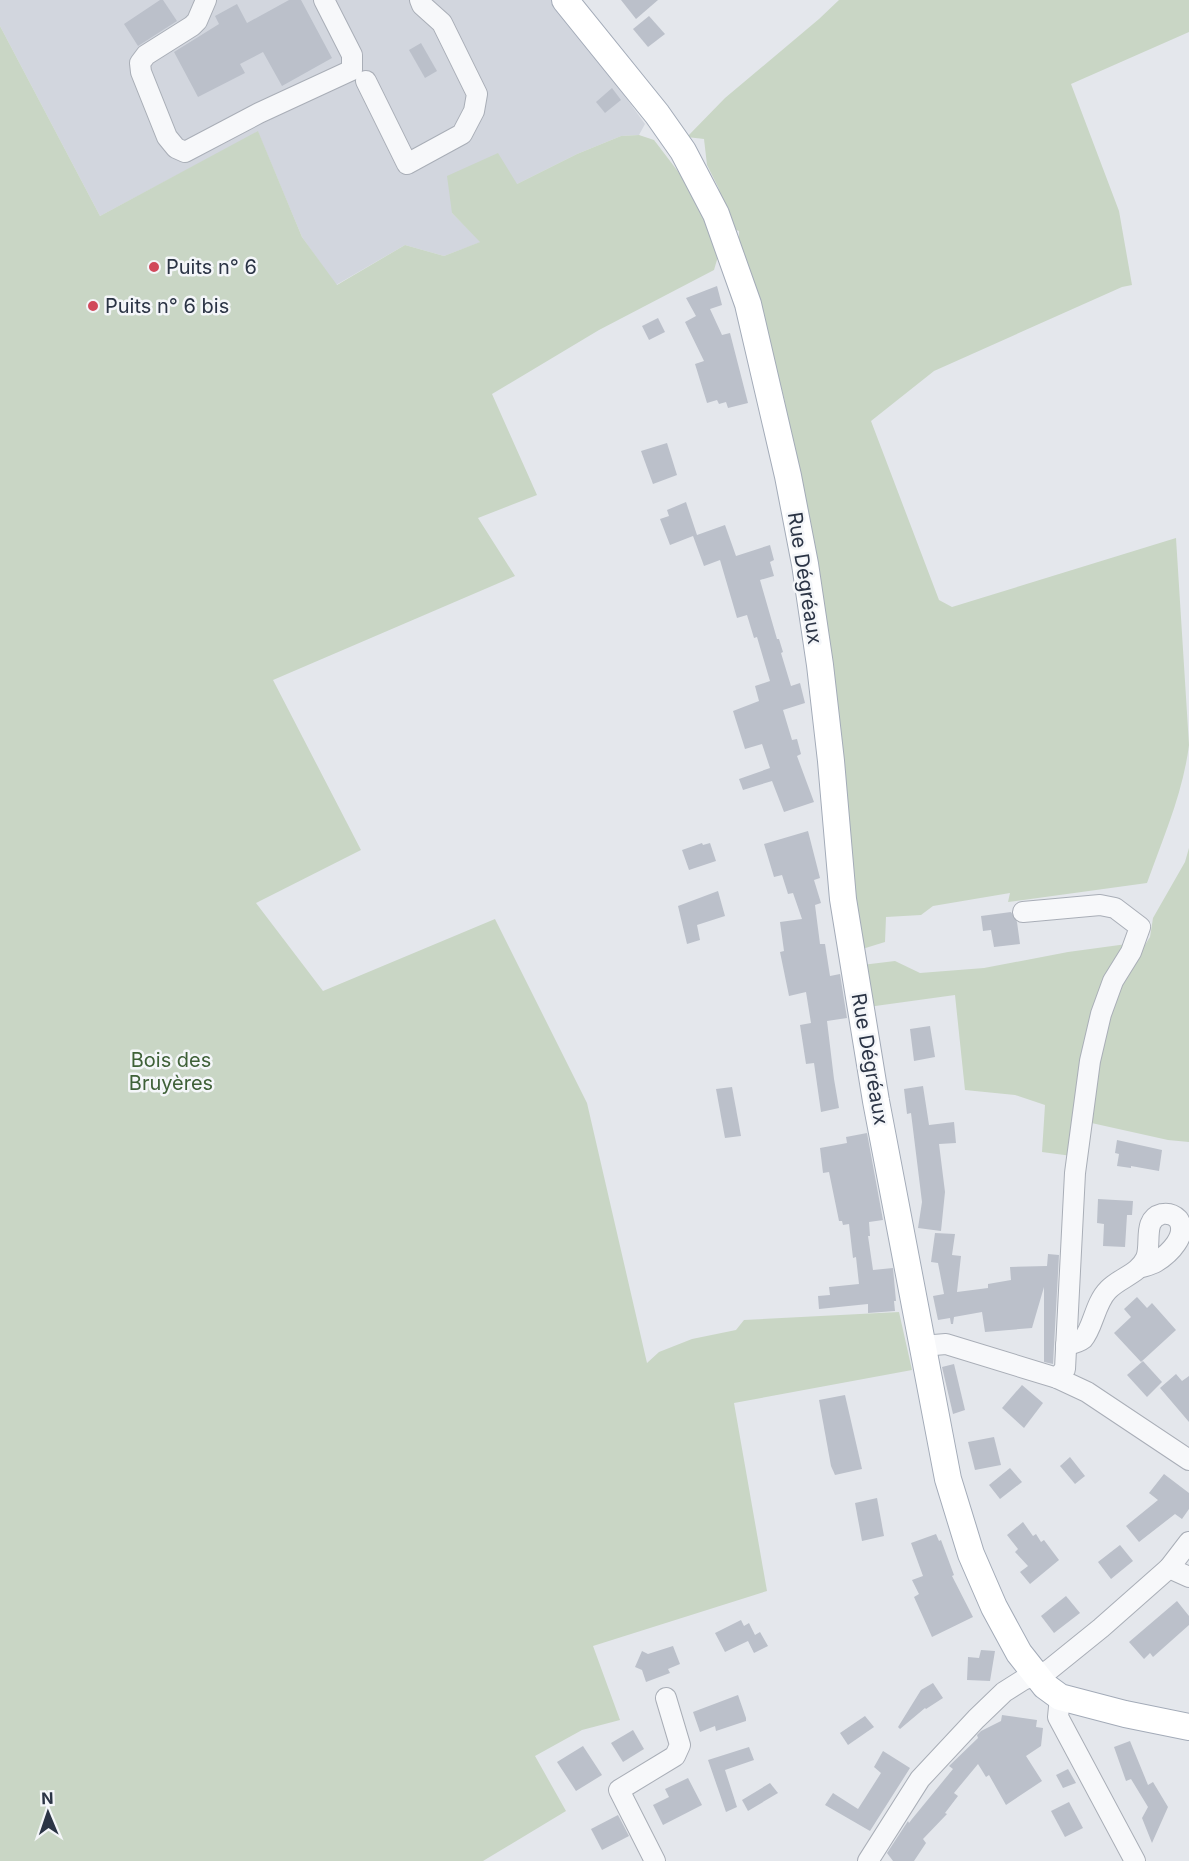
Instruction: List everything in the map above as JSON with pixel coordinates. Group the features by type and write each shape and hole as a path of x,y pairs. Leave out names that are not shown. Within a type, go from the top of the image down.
{"main road":[{"name":"Rue Dégréaux","path":"565,0 657,114 683,151 716,214 748,304 760,364 788,476 805,564 822,686 843,899 851,952 922,1346 948,1479 965,1536 994,1607 1019,1653 1035,1676 1060,1697 1125,1714 1189,1727"}],"street":[{"path":"206,0 197,21 192,26 147,55 140,63 141,72 167,137 176,148 185,152 259,113 352,70 352,56 324,0"},
{"path":"366,81 407,164 462,134 474,111 477,94 442,23 422,5 420,0"},
{"path":"1023,912 1100,905 1115,908 1140,927 1131,952 1113,981 1101,1014 1090,1061 1076,1173 1065,1369 1057,1378"},
{"path":"1065,1345 1074,1344 1083,1339 1097,1307 1108,1290 1139,1268"},
{"path":"922,1346 946,1344 1057,1378 1087,1392 1189,1460"},
{"path":"868,1861 920,1779 1004,1692 1023,1680 1049,1670 1093,1635 1169,1568 1189,1542"},
{"path":"1169,1568 1189,1577"},
{"path":"1060,1697 1058,1717 1135,1861"},
{"path":"656,1861 619,1790 675,1756 680,1745 666,1698"}],"shaded area":[{"path":"0,0 551,0 645,124 639,135 621,136 577,154 452,213 481,242 444,256 405,245 336,285 302,237 258,132 100,216 0,26"}],"green space":[{"path":"839,0 1189,0 1189,32 1071,84 1119,211 1132,285 1122,287 934,371 871,421 939,600 952,607 1176,538 1189,745 1172,815 1147,883 1008,902 1010,893 933,906 921,915 886,917 885,942 859,950 800,477 784,398 757,294 739,244 739,231 733,229 718,187 707,165 704,139 687,137 725,98"},
{"name":"Bois des Bruyères","path":"0,26 100,216 258,131 302,237 337,285 405,245 444,256 480,242 452,213 447,176 498,153 517,184 577,154 621,136 639,135 654,140 696,195 719,253 714,270 599,330 492,394 537,495 478,518 515,576 273,680 361,850 256,903 323,991 495,919 587,1103 647,1363 659,1352 692,1339 736,1330 744,1320 899,1312 912,1370 734,1403 767,1591 593,1646 620,1720 582,1730 535,1756 566,1811 483,1861 0,1861"},
{"path":"1189,848 1189,1142 1168,1140 1087,1122 1072,1156 1042,1152 1045,1105 1015,1095 965,1090 955,995 868,1007 862,965 895,961 920,973 984,968 1068,952 1127,944 1134,962 1150,937 1153,918 1185,862"}],"building":[{"path":"163,0 177,21 138,46 124,24"},
{"path":"289,0 301,0 332,58 282,86 263,52 240,64 245,73 198,97 174,52 219,24 215,16 237,4 247,23"},
{"path":"621,0 658,0 636,19"},
{"path":"649,16 665,34 648,47 633,29"},
{"path":"421,43 437,71 425,78 409,50"},
{"path":"612,88 621,100 605,113 596,102"},
{"path":"717,286 722,305 710,309 722,335 730,333 748,403 728,408 726,402 719,404 717,400 707,403 695,364 704,361 685,322 696,316 686,298"},
{"path":"658,318 665,332 649,340 642,326"},
{"path":"667,443 677,475 653,484 641,451"},
{"path":"686,502 697,535 725,525 736,556 770,545 774,560 770,562 774,576 760,580 783,652 781,653 791,686 800,683 805,703 783,710 792,740 797,739 801,754 797,756 814,802 784,812 772,781 743,790 739,779 770,768 762,744 745,749 733,711 759,701 755,686 770,681 757,637 754,638 747,615 737,618 720,560 704,566 693,536 670,545 660,519 669,516 667,510"},
{"path":"808,831 820,878 814,880 821,903 815,905 820,944 825,944 830,976 840,974 847,1018 827,1021 839,1108 821,1112 814,1063 806,1064 800,1025 811,1023 806,992 789,996 780,952 784,951 780,922 802,919 793,893 788,894 782,875 774,877 764,844"},
{"path":"702,843 703,845 710,843 716,861 689,870 682,850"},
{"path":"718,891 725,916 697,925 700,940 687,944 678,906"},
{"path":"1011,912 1017,922 1020,944 994,947 991,930 983,931 981,916"},
{"path":"930,1026 935,1057 914,1061 910,1029"},
{"path":"923,1086 929,1125 954,1122 956,1143 939,1144 945,1192 941,1231 918,1228 922,1202 911,1113 907,1114 904,1089"},
{"path":"732,1087 741,1136 725,1138 716,1089"},
{"path":"867,1133 883,1220 869,1222 870,1236 868,1236 873,1270 893,1268 895,1311 868,1313 868,1304 819,1309 818,1296 830,1295 829,1287 859,1284 849,1224 843,1225 842,1221 839,1221 829,1172 823,1173 820,1148 847,1143 846,1137"},
{"path":"1117,1140 1162,1150 1159,1171 1117,1166 1119,1154 1115,1153"},
{"path":"1098,1199 1133,1201 1132,1215 1127,1215 1125,1247 1103,1246 1104,1224 1097,1223"},
{"path":"935,1233 955,1234 952,1255 961,1256 957,1292 988,1288 988,1284 1011,1280 1010,1267 1047,1266 1048,1254 1059,1255 1053,1364 1044,1362 1044,1287 1032,1328 985,1332 982,1312 954,1317 953,1324 950,1318 938,1320 933,1296 944,1294 938,1263 931,1262"},
{"path":"1137,1297 1147,1308 1152,1303 1176,1330 1141,1362 1114,1333 1131,1317 1124,1309"},
{"path":"1143,1361 1162,1382 1147,1397 1127,1375"},
{"path":"954,1364 965,1410 953,1414 942,1367"},
{"path":"1176,1374 1182,1381 1189,1376 1189,1422 1160,1388"},
{"path":"1022,1385 1043,1403 1024,1428 1002,1408"},
{"path":"845,1395 862,1469 835,1475 831,1466 819,1400"},
{"path":"994,1437 1001,1465 975,1470 968,1442"},
{"path":"1070,1457 1085,1476 1075,1484 1060,1466"},
{"path":"1010,1468 1022,1482 1000,1499 989,1485"},
{"path":"1164,1474 1189,1493 1189,1509 1182,1519 1175,1514 1139,1542 1126,1526 1158,1500 1149,1493"},
{"path":"877,1498 884,1536 862,1541 855,1503"},
{"path":"1023,1522 1033,1536 1036,1534 1041,1542 1044,1540 1059,1560 1030,1584 1020,1572 1028,1566 1015,1552 1018,1549 1007,1535"},
{"path":"936,1534 939,1541 941,1540 954,1575 952,1576 973,1617 932,1637 914,1597 919,1594 912,1580 923,1576 911,1543"},
{"path":"1120,1545 1133,1561 1111,1579 1098,1562"},
{"path":"1066,1596 1080,1613 1054,1633 1041,1616"},
{"path":"1177,1601 1189,1616 1189,1625 1153,1657 1150,1653 1144,1659 1129,1642"},
{"path":"741,1620 744,1626 749,1623 755,1635 760,1632 768,1646 754,1653 748,1641 725,1652 715,1633"},
{"path":"673,1646 680,1664 668,1669 670,1673 646,1682 642,1670 635,1667 642,1651 648,1654"},
{"path":"981,1650 995,1651 990,1681 967,1680 968,1657 979,1658"},
{"path":"933,1683 943,1698 925,1708 900,1729 898,1727 921,1690"},
{"path":"738,1695 746,1721 716,1731 715,1726 700,1732 693,1712"},
{"path":"1002,1715 1037,1720 1036,1727 1043,1728 1041,1746 1026,1756 1042,1781 1006,1805 989,1775 986,1777 978,1764 954,1793 958,1796 945,1813 947,1814 923,1839 926,1843 914,1861 893,1861 887,1853 908,1821 909,1823 953,1769 949,1766 978,1738 977,1735 981,1731 1001,1721"},
{"path":"865,1716 874,1727 848,1745 840,1733"},
{"path":"633,1730 644,1749 623,1762 611,1743"},
{"path":"1130,1741 1148,1785 1153,1782 1168,1807 1152,1843 1142,1818 1148,1807 1131,1779 1126,1781 1114,1747"},
{"path":"583,1746 602,1775 576,1791 557,1762"},
{"path":"749,1747 754,1760 725,1770 737,1807 726,1812 708,1760"},
{"path":"883,1751 910,1768 870,1831 825,1805 833,1793 858,1809 881,1773 874,1767"},
{"path":"1068,1769 1076,1783 1063,1788 1056,1775"},
{"path":"688,1778 702,1805 663,1825 653,1805 669,1797 665,1789"},
{"path":"770,1783 778,1793 748,1811 742,1800"},
{"path":"1069,1802 1083,1828 1065,1837 1051,1811"},
{"path":"618,1815 629,1836 602,1850 591,1829"}],"place":[{"name":"Puits n° 6","path":"154,267"},
{"name":"Puits n° 6 bis","path":"93,306"}]}
